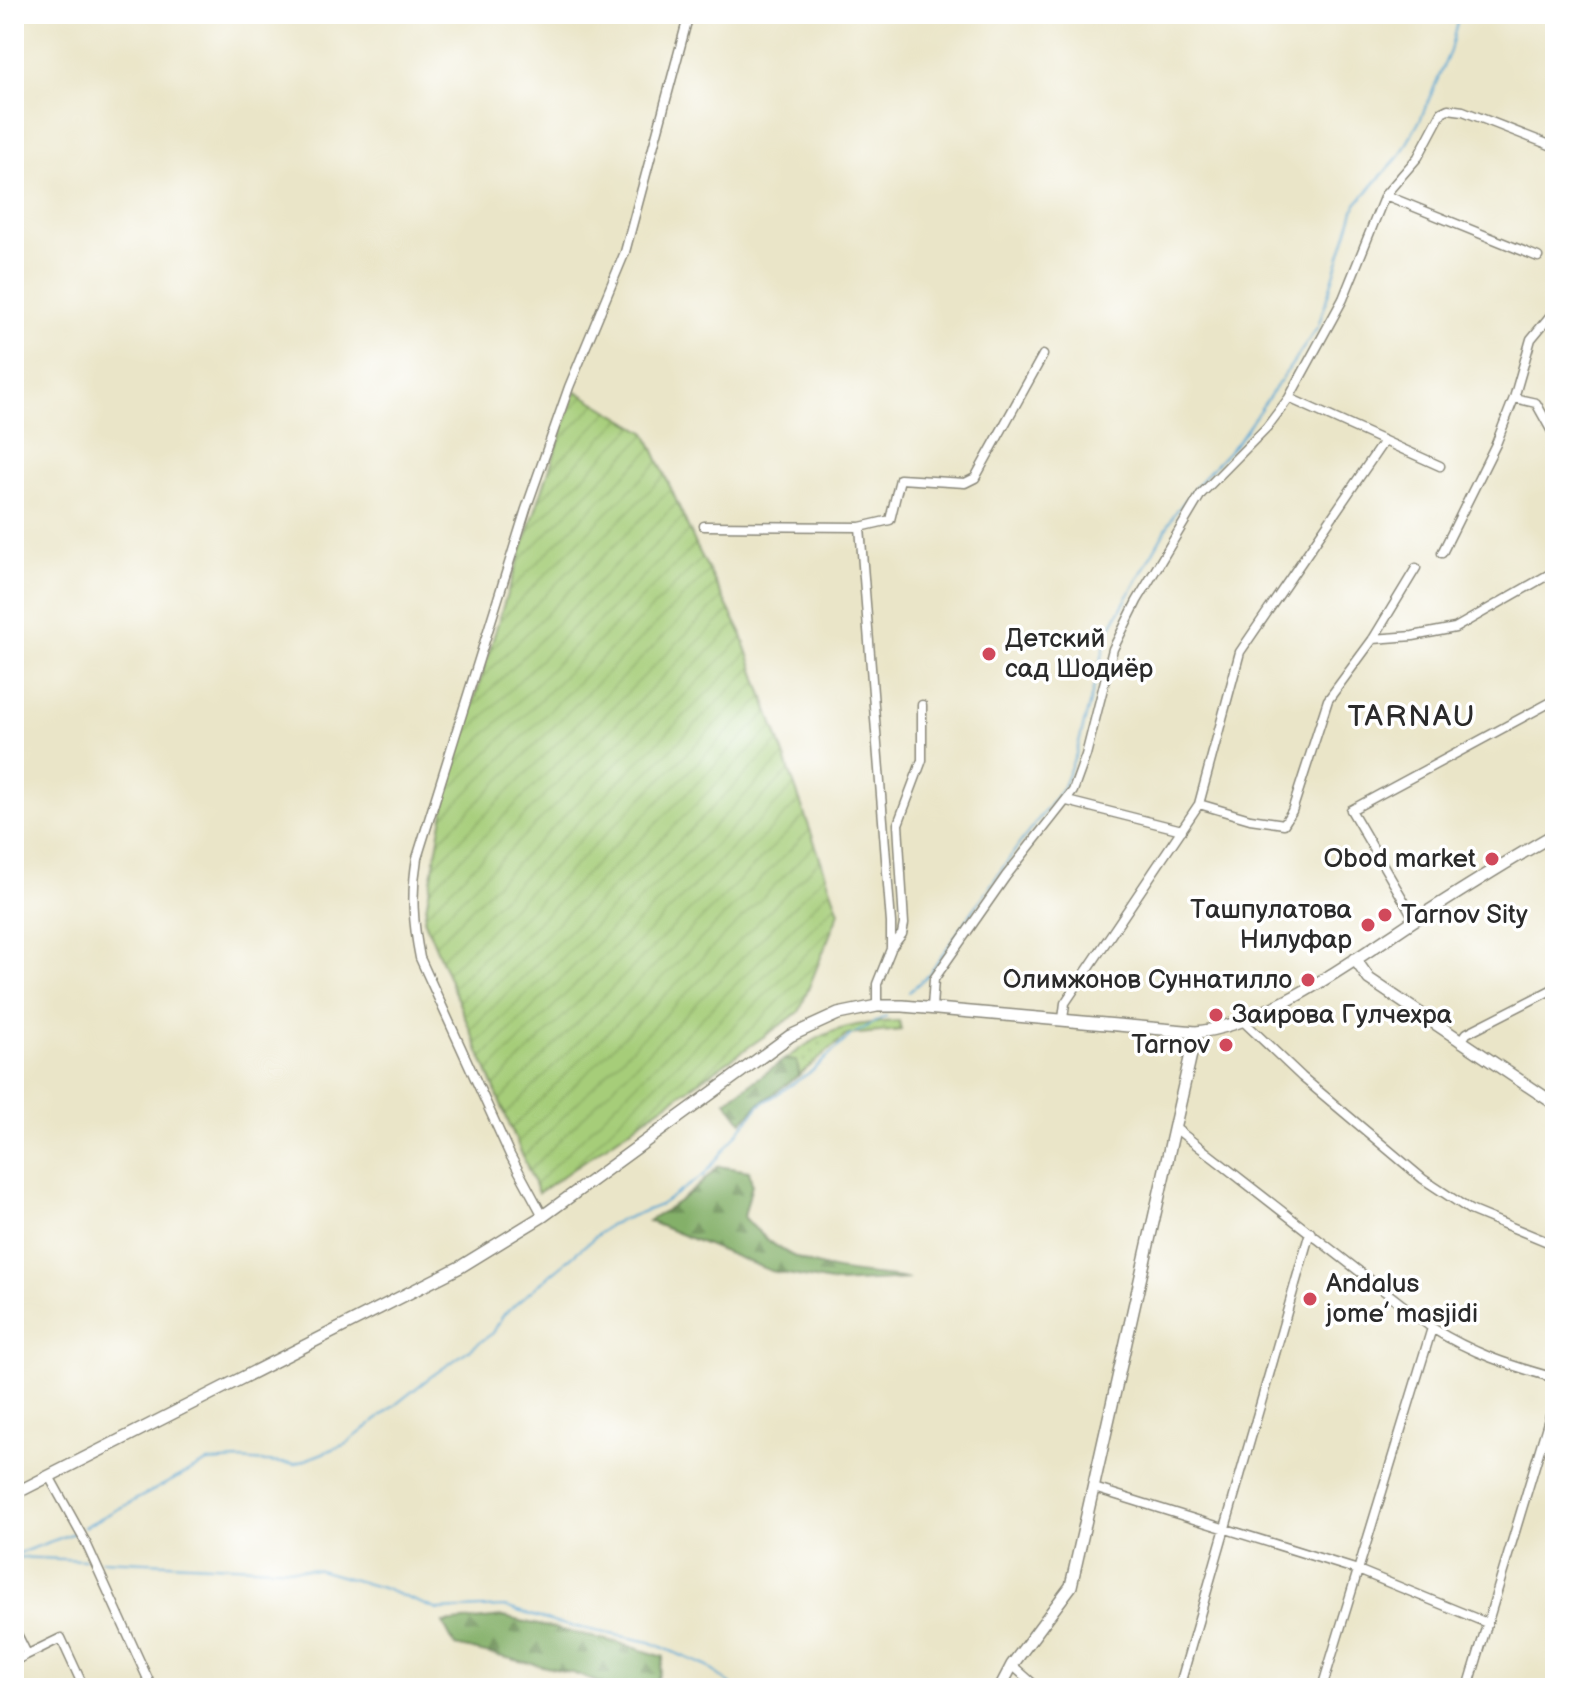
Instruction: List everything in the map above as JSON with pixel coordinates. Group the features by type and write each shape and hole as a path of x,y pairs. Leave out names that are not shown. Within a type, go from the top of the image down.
{"main road":[{"path":"14,1494 460,1267 543,1216 790,1036 838,1014 877,1006 932,1007 1196,1032 1244,1022 1355,959 1555,834"},
{"path":"1355,959 1369,979 1555,1104"},
{"path":"1000,1688 1012,1665 1071,1586 1196,1032"}],"street":[{"path":"543,1216 510,1155 420,958 414,930 412,883 421,843 526,509 569,387 625,252 689,14"},
{"path":"932,1007 934,979 1006,876 1067,801 1078,780 1113,649 1137,601 1201,494 1267,427 1289,398 1343,299 1385,195 1418,157 1442,112 1448,109 1463,111 1555,147"},
{"path":"1385,195 1538,257"},
{"path":"1442,553 1496,444 1514,398 1531,339 1555,310"},
{"path":"704,526 860,527 890,520 900,479 965,483 975,478 1043,355"},
{"path":"1289,398 1440,466"},
{"path":"1514,398 1536,403 1555,437"},
{"path":"1063,1019 1065,1003 1199,804 1240,652 1384,441"},
{"path":"860,527 891,949"},
{"path":"1199,804 1250,819 1284,824 1292,811 1328,700 1373,639 1416,568"},
{"path":"1373,639 1455,628 1555,571"},
{"path":"1415,920 1351,810 1555,700"},
{"path":"877,1006 877,984 904,924 898,824 922,760 922,705"},
{"path":"1067,801 1182,830"},
{"path":"1460,1042 1467,1033 1555,988"},
{"path":"1244,1022 1302,1077 1423,1179 1470,1210 1555,1245"},
{"path":"1175,1128 1432,1328 1468,1350 1555,1378"},
{"path":"1179,1688 1310,1232"},
{"path":"1322,1688 1432,1328"},
{"path":"1468,1688 1555,1399"},
{"path":"50,1478 86,1543 152,1688"},
{"path":"1094,1488 1358,1570 1487,1623"},
{"path":"14,1628 27,1654"},
{"path":"14,1661 61,1638 84,1688"},
{"path":"1012,1665 1038,1688"}],"green space":[{"path":"576,391 646,433 697,547 741,633 839,912 799,1012 538,1193 424,919 449,783 505,600"},
{"path":"899,1021 901,1030 847,1035 799,1075 797,1061 784,1060 813,1041 838,1030"},
{"path":"784,1060 797,1061 799,1075 758,1105 742,1122 726,1101"},
{"path":"718,1166 749,1171 752,1184 744,1217 781,1249 820,1266 910,1279 836,1283 771,1271 648,1221 685,1196"},
{"path":"503,1617 619,1643 664,1657 655,1688 613,1688 572,1673 455,1646 443,1623"}],"waterway":[{"path":"909,992 929,974 1020,843 1062,789 1076,754 1109,630 1175,513 1238,441 1318,327 1356,204 1401,154 1420,120 1450,51 1459,14"},
{"path":"84,1527 207,1462 238,1460 295,1464 346,1444 429,1378 493,1333 503,1315 609,1225 660,1205 704,1175 759,1106 812,1071 850,1036 886,1016"},
{"path":"14,1555 74,1533"},
{"path":"14,1557 85,1560"},
{"path":"101,1560 319,1570 382,1588 438,1610 505,1607 556,1623 650,1642 708,1667 735,1688"},
{"path":"1552,1688 1555,1679"}],"place":[{"name":"Детский сад Шодиёр","path":"989,654"},
{"name":"Obod market","path":"1492,859"},
{"name":"Tarnov Sity","path":"1385,915"},
{"name":"Ташпулатова Нилуфар","path":"1368,925"},
{"name":"Олимжонов Суннатилло","path":"1308,980"},
{"name":"Заирова Гулчехра","path":"1216,1015"},
{"name":"Tarnov","path":"1226,1045"},
{"name":"Andalus jome’ masjidi","path":"1310,1299"}],"district":[{"name":"TARNAU","path":"1412,717"}]}
